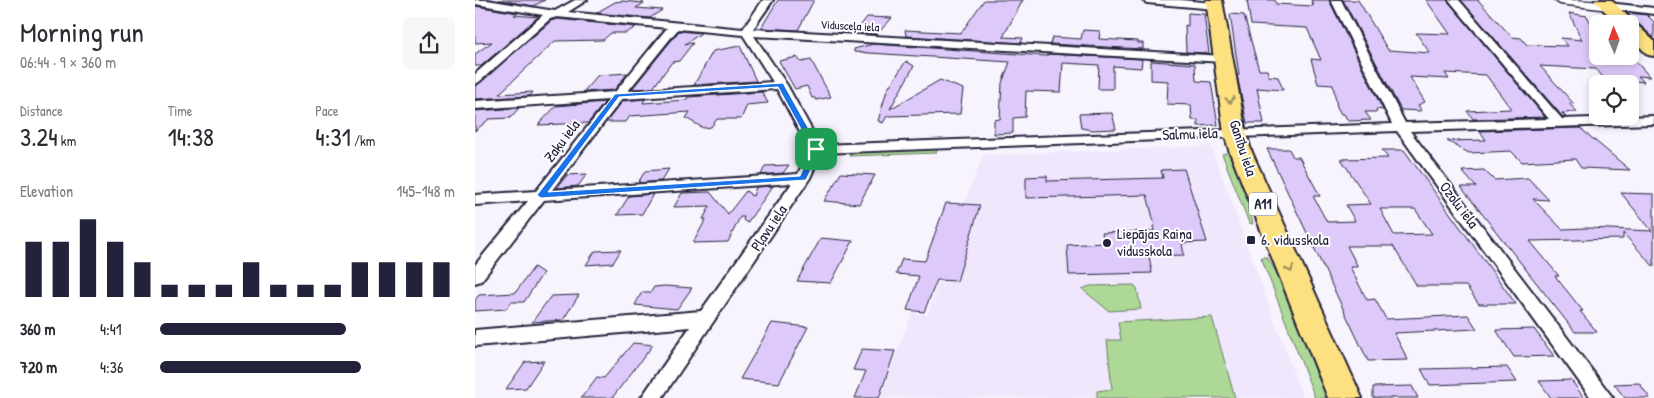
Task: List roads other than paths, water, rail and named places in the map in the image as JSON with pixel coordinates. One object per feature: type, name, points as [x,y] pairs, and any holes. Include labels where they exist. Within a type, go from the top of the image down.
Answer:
[{"type":"highway","name":"Ganību iela","points":[[1215,3],[1235,133],[1345,398]]},
{"type":"highway","points":[[1605,3],[1618,15]]},
{"type":"highway","points":[[1639,36],[1654,51]]},
{"type":"street","points":[[475,80],[546,18],[582,0]]},
{"type":"street","points":[[768,0],[747,32],[781,85],[816,149]]},
{"type":"street","points":[[1147,0],[1215,3]]},
{"type":"street","name":"Ozolu iela","points":[[1336,0],[1401,128],[1603,398]]},
{"type":"street","points":[[1454,0],[1559,123]]},
{"type":"street","points":[[1560,0],[1605,3],[1654,11]]},
{"type":"street","name":"Vidusceļa iela","points":[[475,2],[557,14],[747,32],[1224,60]]},
{"type":"street","name":"Zaķu iela","points":[[475,277],[541,195],[617,95],[675,25]]},
{"type":"street","points":[[475,105],[781,85]]},
{"type":"street","name":"Salmu iela","points":[[816,149],[1654,120]]},
{"type":"street","name":"Pļavu iela","points":[[651,398],[803,178],[816,149]]},
{"type":"street","points":[[475,200],[803,178]]},
{"type":"street","points":[[475,338],[707,318]]},
{"type":"place","name":"6. vidusskola","points":[[1251,240]]},
{"type":"place","name":"Liepājas Raiņa vidusskola","points":[[1107,243]]}]
